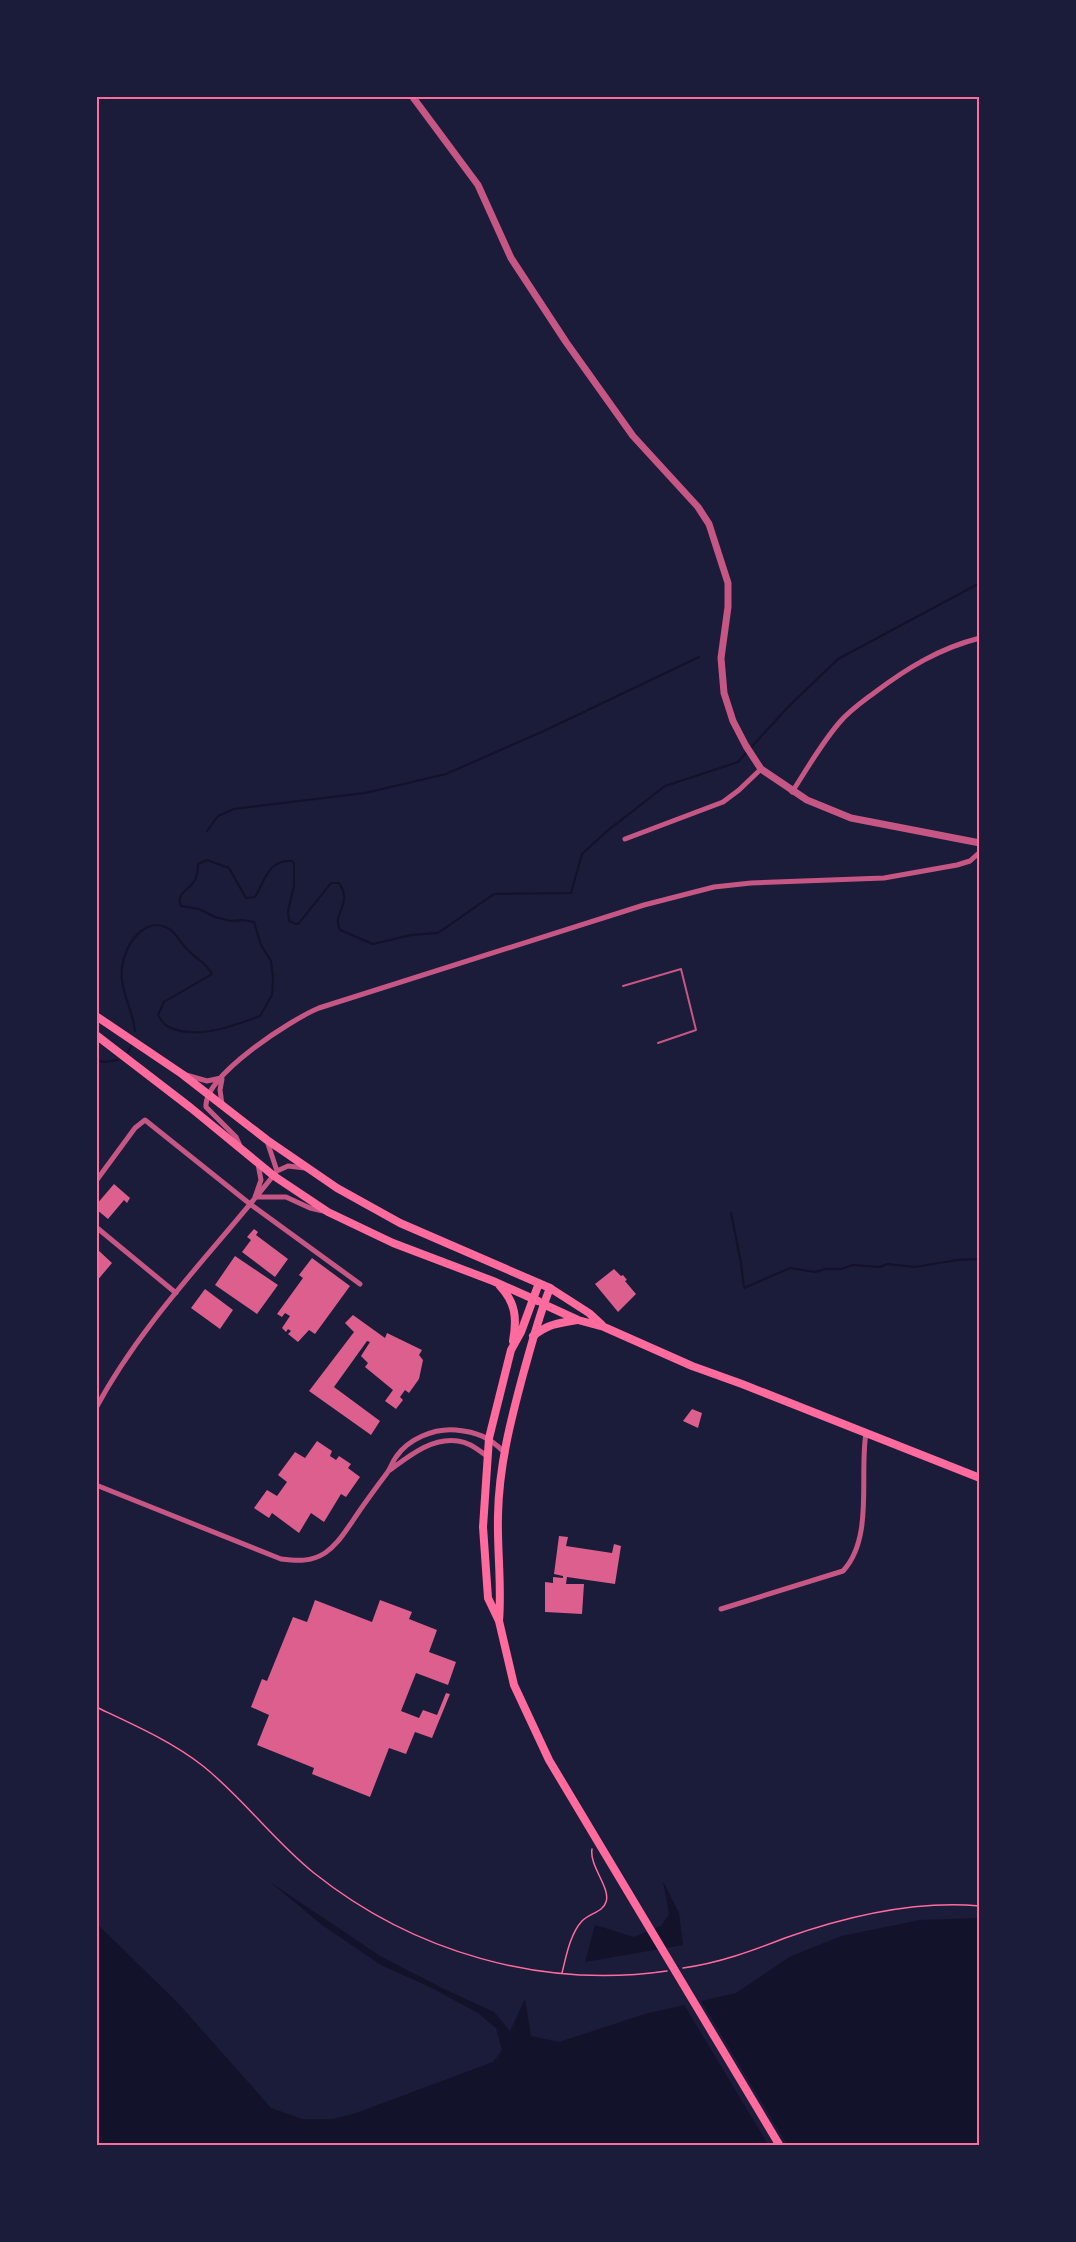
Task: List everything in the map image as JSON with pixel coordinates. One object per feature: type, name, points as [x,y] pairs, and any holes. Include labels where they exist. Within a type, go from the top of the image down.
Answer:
[{"type":"main road","points":[[96,1016],[182,1074],[267,1140],[337,1188],[400,1222],[550,1288],[590,1313],[604,1327]]},
{"type":"main road","points":[[96,1035],[191,1107],[257,1162],[276,1173],[328,1212],[393,1243],[534,1298],[578,1320],[604,1327],[692,1366],[980,1478]]},
{"type":"main road","points":[[493,1281],[502,1288],[514,1308],[516,1318],[511,1350],[489,1438],[483,1527],[484,1558],[488,1598],[499,1621],[514,1685],[549,1761],[780,2146]]},
{"type":"main road","points":[[511,1350],[540,1283]]},
{"type":"main road","points":[[499,1621],[501,1596],[498,1516],[504,1452],[509,1423],[533,1336],[550,1288]]},
{"type":"main road","points":[[533,1336],[546,1326],[557,1322],[578,1320]]},
{"type":"street","points":[[412,96],[478,185],[511,258],[566,342],[633,436],[698,507],[709,524],[727,576],[729,607],[721,658],[724,693],[733,722],[761,769],[792,792],[819,806],[859,821],[980,843]]},
{"type":"street","points":[[792,792],[837,725],[857,706],[919,662],[942,650],[980,638]]},
{"type":"street","points":[[625,839],[723,802],[761,769]]},
{"type":"street","points":[[241,1149],[236,1137],[206,1107],[208,1093],[253,1048],[296,1019],[319,1008],[644,905],[730,885],[884,878],[957,865],[975,859],[980,852]]},
{"type":"street","points":[[182,1074],[207,1081],[222,1078]]},
{"type":"street","points":[[222,1078],[220,1090],[222,1104]]},
{"type":"street","points":[[96,1181],[135,1128],[145,1120],[250,1204],[360,1284]]},
{"type":"street","points":[[267,1140],[276,1173]]},
{"type":"street","points":[[255,1197],[261,1180],[257,1162]]},
{"type":"street","points":[[96,1408],[147,1329],[276,1173],[288,1166],[306,1168]]},
{"type":"street","points":[[255,1197],[286,1197],[310,1208],[328,1212]]},
{"type":"street","points":[[96,1227],[176,1293]]},
{"type":"street","points":[[96,1485],[281,1559],[302,1561],[327,1552],[339,1541],[389,1471],[396,1456],[410,1443],[429,1433],[446,1429],[466,1431],[489,1438],[504,1452]]},
{"type":"street","points":[[721,1609],[843,1571],[848,1565],[859,1538],[862,1520],[866,1433]]},
{"type":"street","points":[[389,1471],[428,1445],[441,1442],[458,1441],[472,1446],[487,1456]]},
{"type":"lane","points":[[622,986],[681,969],[697,1026],[696,1030],[658,1043]]},
{"type":"path","points":[[96,1707],[131,1723],[202,1766],[313,1873],[347,1897],[433,1942],[495,1964],[562,1974],[566,1955],[578,1926],[591,1914],[602,1910],[606,1904],[607,1897],[591,1855],[592,1846]]},
{"type":"path","points":[[785,1938],[876,1912],[920,1905],[980,1906]]},
{"type":"shaded area","points":[[663,1881],[679,1913],[683,1945],[585,1962],[595,1925],[634,1937],[661,1926],[669,1914]]},
{"type":"shaded area","points":[[270,1882],[380,1956],[494,2012],[510,2031],[525,1999],[531,2036],[559,2042],[645,2014],[736,1993],[791,1956],[842,1936],[920,1920],[980,1918],[980,2146],[96,2146],[96,1923],[178,2003],[271,2108],[302,2119],[332,2119],[356,2113],[493,2062],[502,2050],[496,2028],[478,2013],[432,1988],[381,1965],[322,1925]]},
{"type":"pier","points":[[700,1999],[788,2146],[769,2146],[683,2003]]},
{"type":"building","points":[[114,1184],[130,1198],[127,1203],[124,1200],[108,1219],[96,1209],[96,1205]]},
{"type":"building","points":[[254,1229],[258,1232],[256,1235],[288,1259],[275,1277],[242,1252],[251,1240],[247,1237]]},
{"type":"building","points":[[98,1250],[112,1263],[96,1282],[96,1252]]},
{"type":"building","points":[[235,1256],[278,1285],[257,1314],[215,1285]]},
{"type":"building","points":[[312,1258],[350,1286],[315,1334],[309,1330],[298,1342],[288,1334],[291,1331],[288,1329],[286,1332],[282,1328],[290,1316],[285,1313],[282,1317],[277,1314],[303,1278],[299,1275]]},
{"type":"building","points":[[614,1269],[621,1276],[623,1275],[636,1294],[618,1312],[595,1284]]},
{"type":"building","points":[[205,1289],[233,1310],[220,1329],[191,1308]]},
{"type":"building","points":[[353,1315],[385,1338],[387,1333],[422,1350],[419,1355],[423,1360],[419,1379],[409,1393],[405,1390],[400,1397],[403,1400],[396,1409],[385,1401],[393,1390],[365,1367],[368,1363],[361,1356],[370,1342],[367,1341],[334,1387],[380,1421],[371,1435],[309,1391],[354,1332],[345,1323]]},
{"type":"building","points":[[692,1409],[702,1413],[698,1428],[683,1421]]},
{"type":"building","points":[[317,1441],[332,1451],[330,1456],[336,1460],[339,1456],[351,1464],[348,1468],[360,1477],[346,1497],[341,1494],[324,1522],[311,1513],[299,1533],[272,1513],[269,1518],[254,1508],[267,1490],[277,1496],[287,1482],[278,1475],[295,1452],[305,1458]]},
{"type":"building","points":[[559,1536],[568,1537],[566,1546],[612,1553],[614,1544],[621,1546],[615,1584],[567,1577],[566,1584],[584,1584],[582,1614],[545,1612],[545,1582],[553,1583],[553,1577],[563,1578],[563,1576],[554,1574]]},
{"type":"building","points":[[315,1600],[372,1622],[380,1600],[412,1612],[409,1619],[437,1630],[429,1652],[456,1662],[448,1685],[416,1673],[401,1711],[419,1718],[423,1710],[437,1715],[446,1693],[450,1694],[432,1738],[415,1732],[406,1754],[389,1748],[370,1797],[312,1774],[314,1768],[257,1745],[269,1715],[251,1707],[262,1679],[267,1681],[293,1617],[307,1622]]},
{"type":"waterway","points":[[135,1031],[122,984],[122,968],[132,941],[145,928],[162,926],[171,930],[186,949],[207,966],[212,974],[164,1002],[158,1015],[167,1026],[190,1032],[226,1028],[260,1016],[272,995],[271,961],[261,945],[254,922],[231,921],[215,917],[199,909],[181,906],[181,895],[195,880],[198,864],[207,860],[229,868],[246,898],[255,897],[272,867],[284,861],[292,861],[294,863],[294,886],[288,911],[289,921],[299,923],[331,883],[339,883],[344,897],[338,918],[340,930],[373,944],[411,935],[438,933],[494,894],[571,893],[582,854],[607,831],[665,786],[738,762],[787,708],[838,659],[980,583]]},
{"type":"waterway","points":[[207,831],[218,816],[234,809],[365,793],[446,774],[546,730],[699,657]]},
{"type":"waterway","points":[[128,1052],[132,1045]]},
{"type":"waterway","points":[[96,1060],[104,1062],[118,1060]]},
{"type":"waterway","points":[[731,1213],[744,1288],[790,1268],[815,1272],[853,1265],[880,1267],[887,1264],[915,1267],[957,1260],[980,1259]]}]
